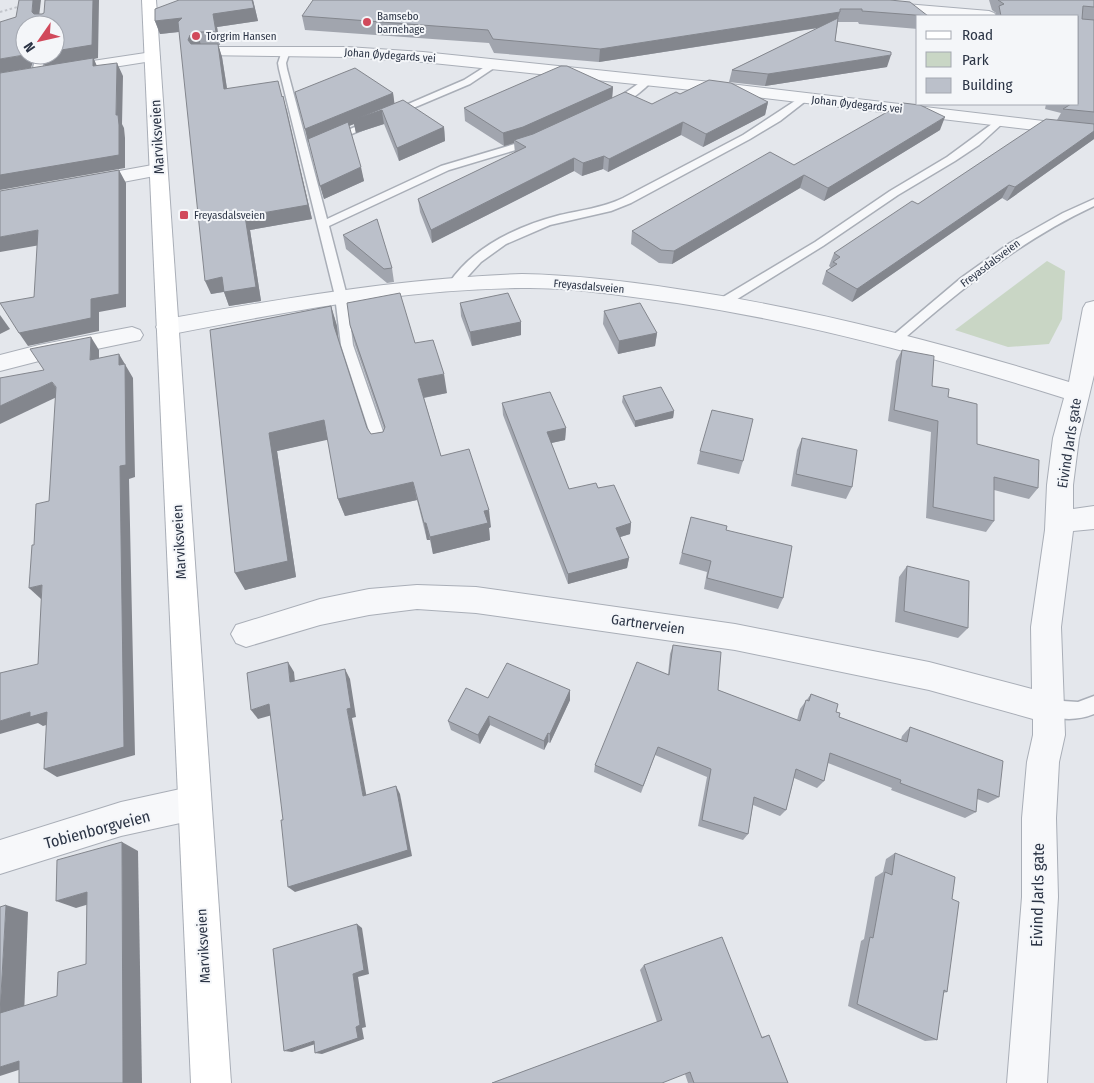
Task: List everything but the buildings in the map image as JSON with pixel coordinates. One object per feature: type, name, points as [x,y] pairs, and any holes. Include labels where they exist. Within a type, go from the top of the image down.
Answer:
[{"type":"main road","name":"Marviksveien","points":[[149,0],[211,1083]]},
{"type":"street","points":[[807,0],[977,15]]},
{"type":"street","name":"Johan Øydegards vei","points":[[202,52],[286,51],[381,54],[494,64],[1094,132]]},
{"type":"street","points":[[0,80],[152,57]]},
{"type":"street","points":[[68,186],[158,170]]},
{"type":"street","name":"Freyasdalsveien","points":[[167,327],[288,304],[380,290],[524,281],[571,283],[616,287],[722,302],[852,328],[968,359],[1076,393]]},
{"type":"street","name":"Eivind Jarls gate","points":[[1027,1083],[1040,897],[1039,818],[1043,762],[1049,736],[1046,627],[1059,520],[1060,485],[1066,438],[1076,393],[1084,372],[1094,308]]},
{"type":"street","points":[[0,364],[39,353],[132,335]]},
{"type":"street","points":[[1059,520],[1092,519],[1094,517]]},
{"type":"street","name":"Gartnerveien","points":[[246,634],[320,612],[369,602],[417,597],[476,600],[735,637],[928,676],[1048,708]]},
{"type":"street","name":"Tobienborgveien","points":[[0,856],[121,820],[194,803]]},
{"type":"lane","points":[[286,51],[282,62],[283,69],[312,147],[322,225],[341,296],[347,345],[381,446]]},
{"type":"lane","points":[[312,147],[467,82],[494,64]]},
{"type":"lane","points":[[37,73],[38,65]]},
{"type":"lane","points":[[607,107],[634,92],[648,80]]},
{"type":"lane","name":"Johan Øydegards vei","points":[[455,284],[468,267],[490,248],[512,236],[534,226],[605,209],[630,199],[768,125],[804,98]]},
{"type":"lane","points":[[722,302],[819,244],[871,208],[967,148],[1000,121]]},
{"type":"lane","points":[[322,225],[445,168],[542,138]]},
{"type":"lane","name":"Freyasdalsveien","points":[[895,340],[968,279],[1018,241],[1077,209],[1094,202]]},
{"type":"lane","points":[[1048,708],[1068,711],[1089,709],[1094,704]]},
{"type":"path","points":[[0,12],[25,5]]},
{"type":"green space","points":[[1047,261],[1065,271],[1062,319],[1049,344],[1008,347],[955,330]]},
{"type":"place","name":"Bamsebo barnehage","points":[[367,22]]},
{"type":"place","name":"Torgrim Hansen","points":[[196,36]]},
{"type":"place","name":"Freyasdalsveien","points":[[184,215]]}]
